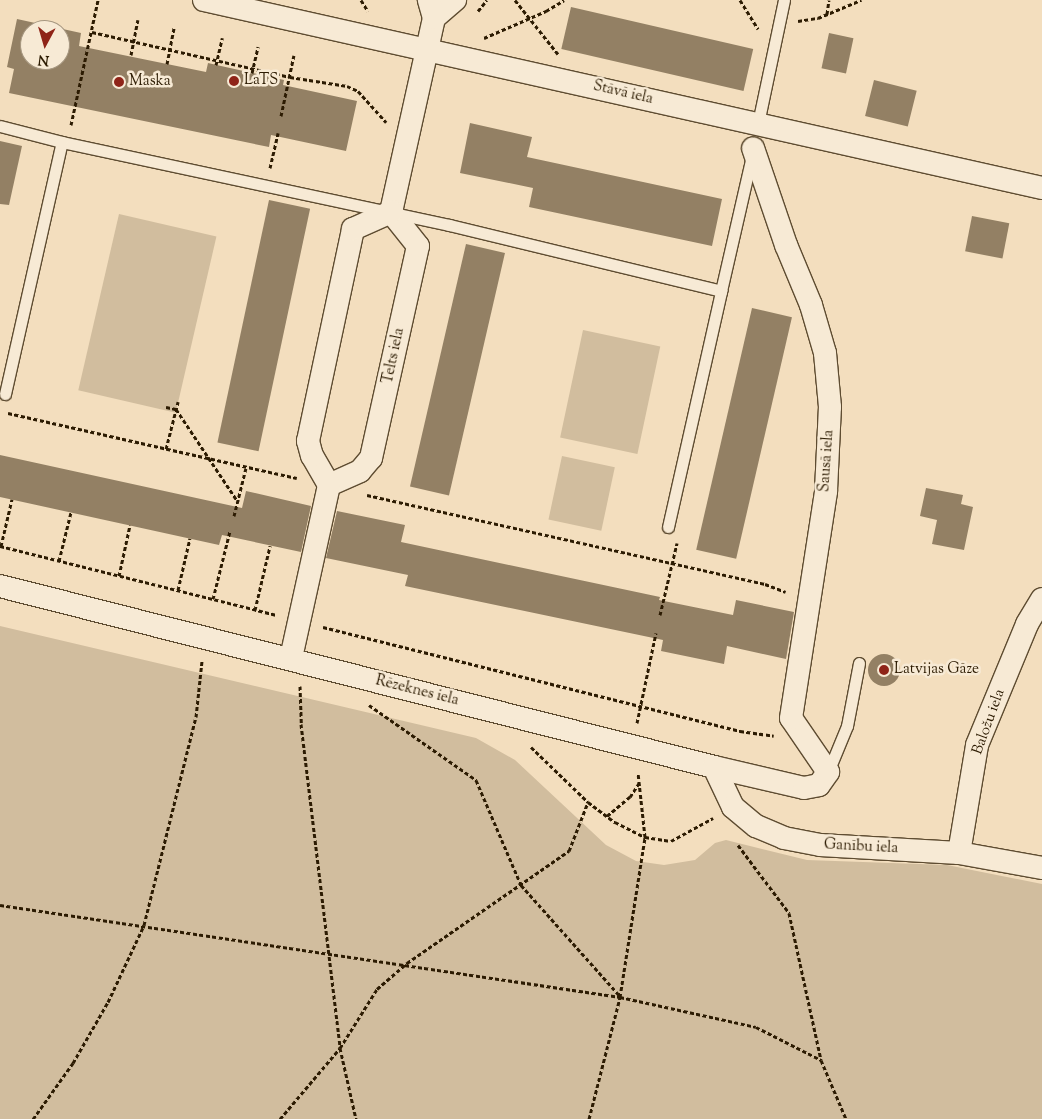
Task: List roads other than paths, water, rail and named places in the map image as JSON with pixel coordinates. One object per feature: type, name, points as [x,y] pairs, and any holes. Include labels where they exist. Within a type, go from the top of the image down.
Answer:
[{"type":"street","name":"Stāvā iela","points":[[204,0],[1042,188]]},
{"type":"street","points":[[295,659],[299,621],[328,485],[312,456],[308,441],[353,229],[391,212],[427,49],[432,9],[455,0]]},
{"type":"street","name":"Sausā iela","points":[[753,148],[786,245],[811,305],[825,353],[830,407],[826,491],[791,718],[828,772]]},
{"type":"street","name":"Telts iela","points":[[328,485],[360,471],[371,458],[418,246],[391,212]]},
{"type":"street","name":"Rēzeknes iela","points":[[0,586],[295,659],[714,767],[804,788],[819,785],[828,772]]},
{"type":"street","name":"Baložu iela","points":[[959,853],[977,745],[1027,624],[1042,599]]},
{"type":"street","name":"Ganību iela","points":[[714,767],[734,807],[756,826],[793,840],[820,845],[959,853],[1042,868]]},
{"type":"lane","points":[[668,527],[722,291],[784,0]]},
{"type":"lane","points":[[0,126],[64,143],[391,212],[722,291]]},
{"type":"lane","points":[[4,394],[64,143]]},
{"type":"lane","points":[[828,772],[846,726],[859,663]]},
{"type":"place","name":"LaTS","points":[[234,81]]},
{"type":"place","name":"Maska","points":[[119,82]]},
{"type":"place","name":"Latvijas Gāze","points":[[884,670]]}]
